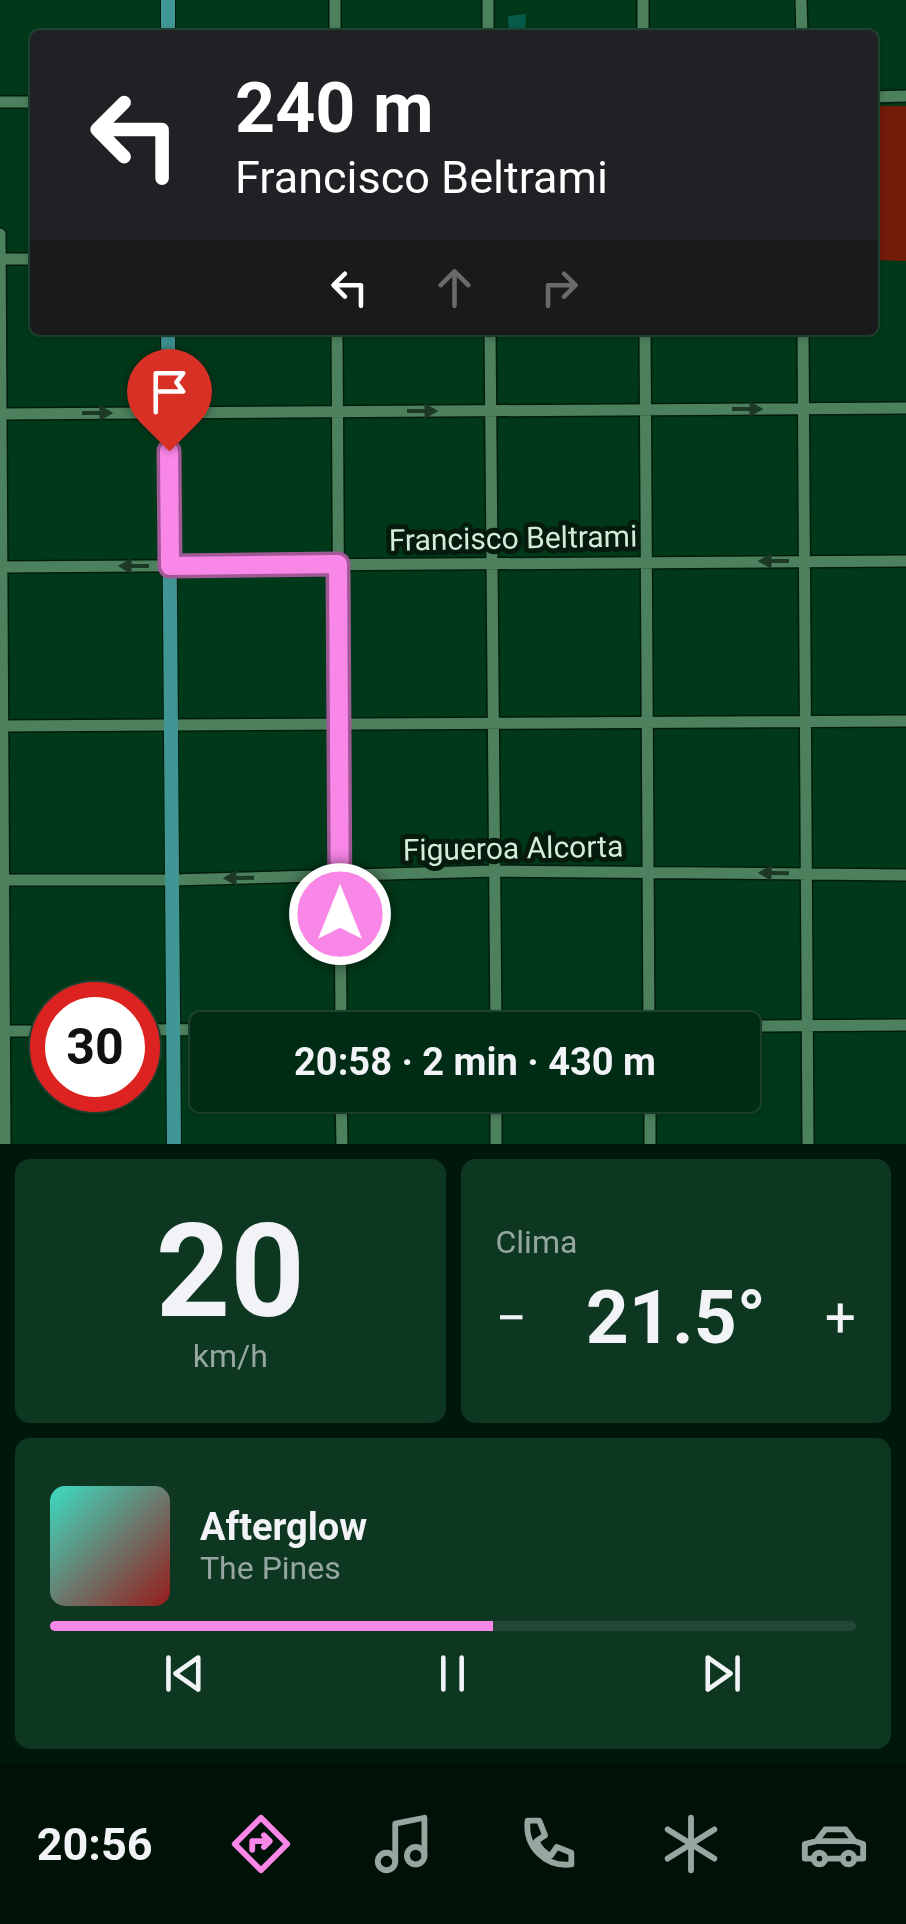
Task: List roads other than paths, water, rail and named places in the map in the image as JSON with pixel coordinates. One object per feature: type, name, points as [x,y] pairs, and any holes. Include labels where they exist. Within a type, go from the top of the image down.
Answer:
[{"type":"main road","points":[[168,0],[168,30]]},
{"type":"main road","points":[[168,335],[174,1144]]},
{"type":"street","points":[[335,0],[335,30]]},
{"type":"street","points":[[488,0],[488,30]]},
{"type":"street","points":[[642,0],[643,30]]},
{"type":"street","points":[[802,0],[802,30]]},
{"type":"street","points":[[878,97],[906,96]]},
{"type":"street","points":[[0,102],[30,102]]},
{"type":"street","points":[[0,234],[5,1144]]},
{"type":"street","points":[[0,259],[30,259]]},
{"type":"street","points":[[337,335],[341,1012]]},
{"type":"street","points":[[490,335],[496,1012]]},
{"type":"street","points":[[645,335],[650,1012]]},
{"type":"street","points":[[804,335],[808,1144]]},
{"type":"street","points":[[0,414],[906,408]]},
{"type":"street","name":"Francisco Beltrami","points":[[1,566],[906,561]]},
{"type":"street","points":[[1,726],[906,720]]},
{"type":"street","name":"Figueroa Alcorta","points":[[2,880],[648,870],[906,876]]},
{"type":"street","points":[[760,1027],[906,1024]]},
{"type":"street","points":[[160,1030],[190,1030]]},
{"type":"street","points":[[2,1031],[30,1031]]},
{"type":"street","points":[[341,1112],[342,1144]]},
{"type":"street","points":[[496,1112],[496,1144]]},
{"type":"street","points":[[650,1112],[650,1144]]}]
